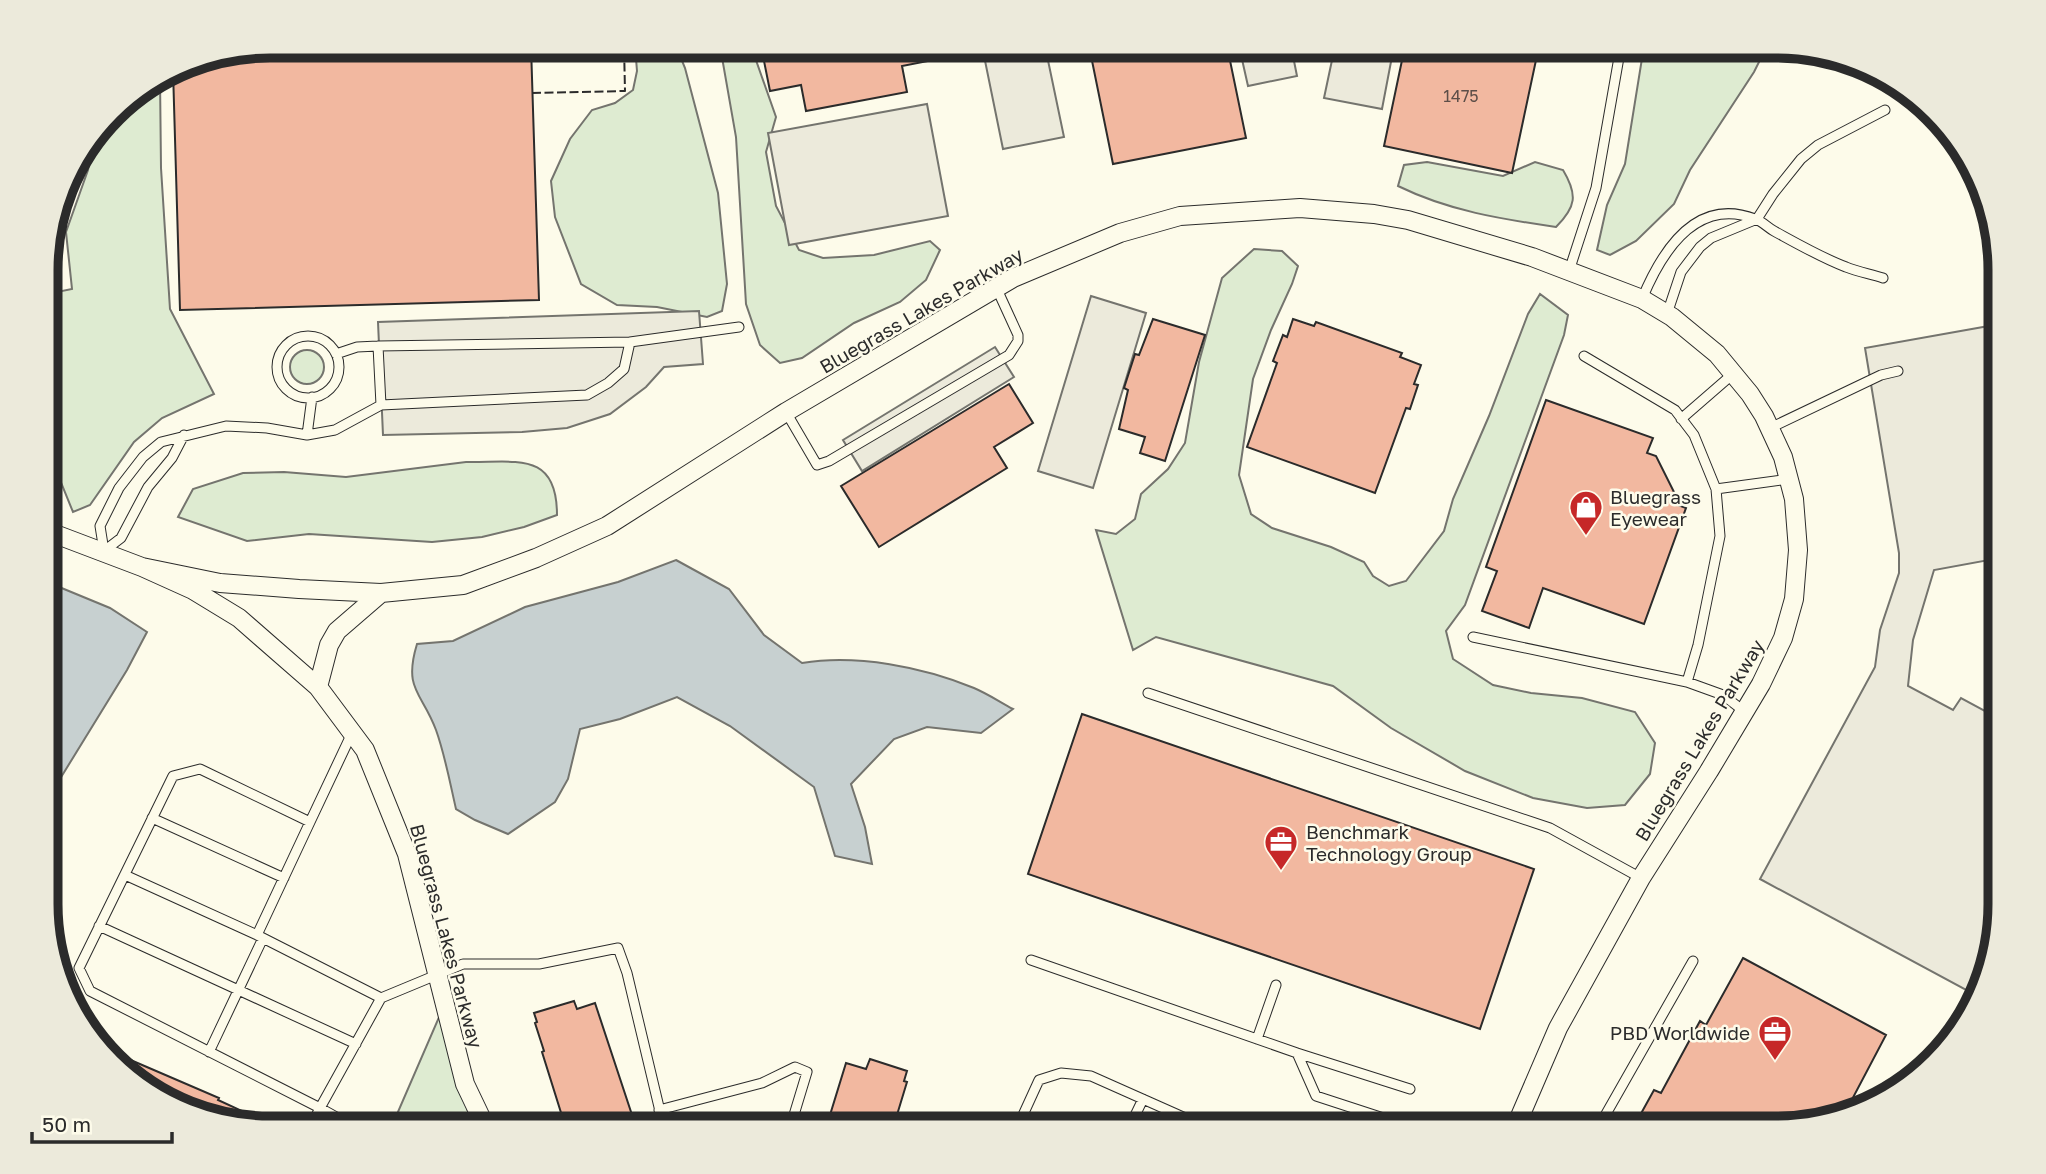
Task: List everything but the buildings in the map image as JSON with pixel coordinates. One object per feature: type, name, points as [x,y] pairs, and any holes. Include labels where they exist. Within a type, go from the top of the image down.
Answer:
[{"type":"street","name":"Bluegrass Lakes Parkway","points":[[142,567],[234,585],[381,593],[463,585],[536,558],[607,526],[786,412],[1013,278],[1120,233],[1180,216],[1300,208],[1374,214],[1408,220],[1502,247],[1642,299],[1698,336],[1734,373],[1770,428],[1783,457],[1797,520],[1794,599],[1775,656],[1745,712],[1641,878],[1558,1028],[1520,1116]]},
{"type":"street","name":"Bluegrass Lakes Parkway","points":[[58,535],[142,567],[192,590],[239,618],[318,687],[365,750],[407,854],[466,1084],[481,1116]]},
{"type":"street","points":[[318,687],[329,645],[337,631],[381,593]]},
{"type":"lane","points":[[1569,271],[1596,188],[1619,58]]},
{"type":"lane","points":[[1667,314],[1681,272],[1700,247],[1711,238],[1757,219],[1773,194],[1818,145],[1885,110]]},
{"type":"lane","points":[[1642,299],[1653,273],[1668,249],[1699,220],[1721,215],[1736,214],[1757,219],[1772,230],[1846,267],[1883,278]]},
{"type":"lane","points":[[786,412],[817,465],[1009,355],[1018,341],[1016,327],[996,287]]},
{"type":"lane","points":[[336,354],[357,347],[378,346],[630,342],[739,327]]},
{"type":"lane","points":[[301,336],[322,339],[336,354],[338,363],[335,382],[321,395],[312,397],[301,397],[292,393],[278,377],[278,356],[291,340],[301,336]]},
{"type":"lane","points":[[184,435],[172,458],[148,487],[121,538],[104,551],[100,526],[120,488],[143,457],[161,442],[184,435],[226,426],[267,428],[307,435],[335,430],[381,405],[587,395],[608,383],[624,369],[630,342]]},
{"type":"lane","points":[[378,346],[381,405]]},
{"type":"lane","points":[[1584,356],[1675,410],[1694,435],[1716,489],[1720,536],[1698,645],[1687,682]]},
{"type":"lane","points":[[1770,428],[1881,374],[1898,371]]},
{"type":"lane","points":[[1681,419],[1734,373]]},
{"type":"lane","points":[[307,435],[312,397]]},
{"type":"lane","points":[[1716,489],[1789,479]]},
{"type":"lane","points":[[1473,637],[1687,682],[1723,695],[1745,712]]},
{"type":"lane","points":[[1148,693],[1550,828],[1641,878]]},
{"type":"lane","points":[[209,1052],[284,878],[352,733]]},
{"type":"lane","points":[[310,822],[200,769],[173,776],[79,968],[90,991],[334,1116]]},
{"type":"lane","points":[[152,818],[284,878]]},
{"type":"lane","points":[[125,875],[260,937],[381,998]]},
{"type":"lane","points":[[99,926],[356,1044]]},
{"type":"lane","points":[[316,1116],[381,998],[463,964],[539,964],[618,948],[627,973],[661,1116]]},
{"type":"lane","points":[[1031,960],[1297,1053],[1410,1089]]},
{"type":"lane","points":[[1605,1116],[1693,961]]},
{"type":"lane","points":[[1257,1039],[1276,985]]},
{"type":"lane","points":[[1297,1053],[1316,1096],[1377,1116]]},
{"type":"lane","points":[[659,1110],[762,1083],[795,1067],[807,1072],[794,1116]]},
{"type":"lane","points":[[1023,1115],[1039,1080],[1060,1073],[1091,1076],[1181,1116]]},
{"type":"lane","points":[[1135,1116],[1143,1099]]},
{"type":"green space","points":[[636,58],[681,58],[685,68],[718,193],[727,284],[722,311],[707,317],[657,307],[617,305],[581,284],[555,217],[551,181],[570,139],[592,110],[615,103],[633,90],[637,71]]},
{"type":"green space","points":[[722,58],[755,58],[776,117],[766,152],[776,206],[799,250],[823,258],[874,255],[930,241],[940,250],[926,280],[900,302],[854,323],[802,358],[780,363],[760,345],[746,304],[736,137]]},
{"type":"green space","points":[[1642,58],[1761,58],[1690,170],[1674,204],[1636,241],[1610,255],[1597,250],[1607,205],[1625,164]]},
{"type":"green space","points":[[160,88],[161,168],[170,309],[214,394],[162,418],[134,442],[90,505],[73,512],[58,475],[58,292],[72,289],[66,232],[90,156],[110,130],[130,110]]},
{"type":"green space","points":[[1427,162],[1503,176],[1535,162],[1563,170],[1573,194],[1571,207],[1556,227],[1456,208],[1398,186],[1404,165]]},
{"type":"green space","points":[[1254,249],[1282,251],[1298,266],[1253,379],[1239,475],[1251,514],[1272,528],[1331,547],[1364,562],[1373,576],[1389,586],[1406,581],[1444,531],[1453,499],[1489,416],[1528,314],[1540,294],[1568,315],[1564,335],[1465,605],[1446,631],[1453,659],[1493,685],[1531,693],[1582,698],[1635,712],[1655,743],[1650,774],[1625,805],[1587,808],[1533,798],[1465,771],[1391,728],[1333,686],[1156,637],[1133,650],[1096,530],[1116,534],[1135,519],[1141,494],[1168,469],[1185,443],[1199,362],[1222,278]]},
{"type":"green space","points":[[307,350],[319,355],[324,367],[319,379],[307,384],[295,379],[290,367],[295,355]]},
{"type":"green space","points":[[466,462],[516,462],[530,464],[541,470],[550,479],[557,515],[524,527],[482,537],[432,542],[309,534],[247,541],[178,517],[193,489],[243,473],[284,472],[346,477]]},
{"type":"green space","points":[[443,1008],[469,1116],[396,1116]]},
{"type":"shaded area","points":[[984,58],[1048,58],[1064,137],[1003,149]]},
{"type":"shaded area","points":[[1242,58],[1293,58],[1297,76],[1248,86]]},
{"type":"shaded area","points":[[1332,58],[1392,58],[1382,109],[1324,98]]},
{"type":"shaded area","points":[[927,104],[948,216],[789,245],[768,133]]},
{"type":"shaded area","points":[[1091,296],[1146,313],[1093,488],[1038,471]]},
{"type":"shaded area","points":[[699,311],[703,364],[664,367],[646,387],[610,414],[567,428],[522,432],[383,435],[378,322]]},
{"type":"shaded area","points":[[1988,326],[1988,560],[1934,570],[1913,640],[1908,686],[1953,710],[1961,698],[1988,713],[1988,918],[1977,973],[1968,991],[1760,879],[1875,667],[1880,630],[1899,573],[1899,553],[1865,348]]},
{"type":"shaded area","points":[[995,347],[1014,377],[862,471],[843,440]]},
{"type":"shaded area","points":[[676,560],[729,589],[764,635],[802,663],[867,661],[912,668],[974,688],[1013,709],[981,733],[927,727],[894,739],[851,784],[865,827],[872,864],[835,856],[814,787],[730,726],[677,697],[620,719],[580,729],[568,779],[555,802],[508,834],[456,809],[439,740],[413,681],[413,659],[417,644],[453,641],[525,607],[618,582]]},
{"type":"shaded area","points":[[58,587],[110,608],[147,632],[127,670],[58,782]]},
{"type":"fence","points":[[532,93],[625,91],[624,58]]},
{"type":"place","name":"Bluegrass Eyewear","points":[[1586,537]]},
{"type":"place","name":"Benchmark Technology Group","points":[[1281,872]]},
{"type":"place","name":"PBD Worldwide","points":[[1775,1062]]}]
